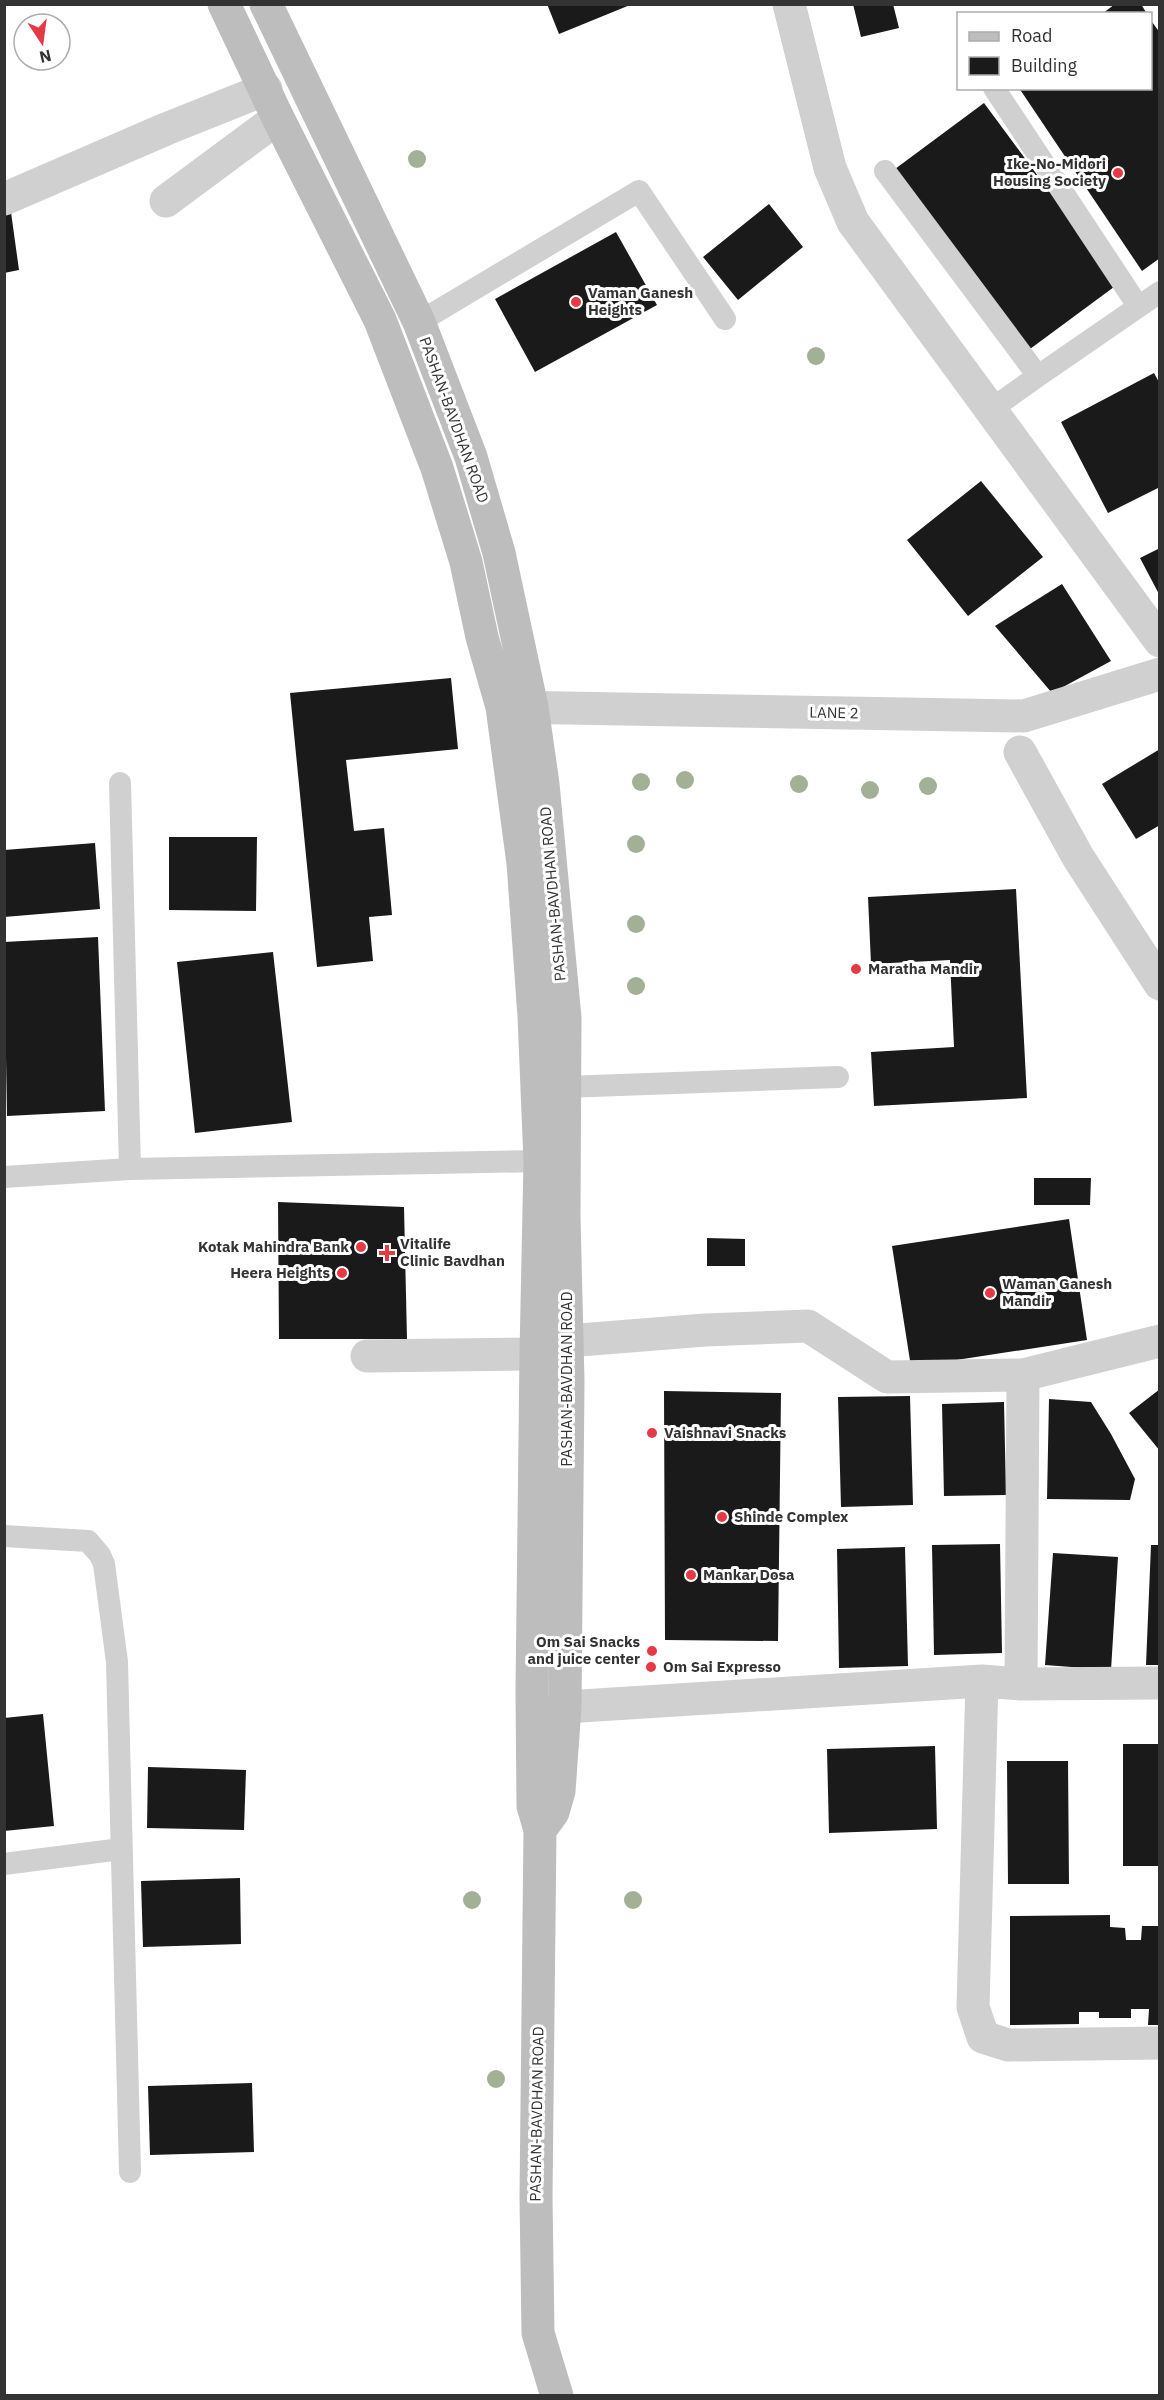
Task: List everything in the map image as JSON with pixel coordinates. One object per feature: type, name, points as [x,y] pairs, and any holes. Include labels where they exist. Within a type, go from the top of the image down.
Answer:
[{"type":"main road","name":"PASHAN-BAVDHAN ROAD","points":[[224,4],[380,320],[425,436],[466,562],[482,636],[517,707],[543,784],[565,1018],[566,1707],[559,1791],[553,1812],[540,1830]]},
{"type":"main road","name":"PASHAN-BAVDHAN ROAD","points":[[266,4],[419,322],[471,457],[499,553],[517,707],[523,862],[534,1016],[540,1161],[532,1795],[540,1830],[536,2196],[538,2332],[556,2396]]},
{"type":"street","points":[[789,4],[830,168],[853,222],[1160,641]]},
{"type":"street","points":[[4,199],[166,129],[272,104]]},
{"type":"street","points":[[166,201],[272,104]]},
{"type":"street","name":"LANE 2","points":[[517,707],[1024,716],[1160,674]]},
{"type":"street","points":[[1020,752],[1078,856],[1160,984]]},
{"type":"street","points":[[567,1341],[705,1330],[808,1326],[887,1377],[1023,1375],[1160,1341]]},
{"type":"street","points":[[367,1356],[536,1354]]},
{"type":"street","points":[[1021,1684],[1023,1375]]},
{"type":"street","points":[[982,1681],[973,2007],[983,2037],[1008,2045],[1160,2043]]},
{"type":"street","points":[[566,1707],[982,1681],[1021,1684],[1160,1683]]},
{"type":"lane","points":[[995,90],[1138,306]]},
{"type":"lane","points":[[885,171],[1038,376]]},
{"type":"lane","points":[[419,322],[639,190],[725,319]]},
{"type":"lane","points":[[990,410],[1160,292]]},
{"type":"lane","points":[[120,783],[130,1169]]},
{"type":"lane","points":[[565,1087],[838,1077]]},
{"type":"lane","points":[[4,1177],[130,1169],[540,1161]]},
{"type":"lane","points":[[4,1536],[88,1541],[100,1555],[110,1601],[117,1662],[130,2172]]},
{"type":"lane","points":[[4,1864],[122,1849]]},
{"type":"building","points":[[547,4],[630,4],[630,5],[559,34]]},
{"type":"building","points":[[853,4],[893,4],[899,28],[861,37]]},
{"type":"building","points":[[1115,4],[1141,4],[1146,12],[1105,12]]},
{"type":"building","name":"Ike-No-Midori Housing Society","points":[[1152,22],[1160,33],[1160,258],[1142,271],[1020,90],[1152,90]]},
{"type":"building","points":[[984,103],[1118,284],[1030,349],[895,169]]},
{"type":"building","points":[[769,204],[803,247],[738,300],[703,257]]},
{"type":"building","points":[[10,205],[19,270],[4,273],[4,206]]},
{"type":"building","name":"Vaman Ganesh Heights","points":[[616,232],[657,305],[535,372],[495,299]]},
{"type":"building","points":[[1154,373],[1160,384],[1160,487],[1108,513],[1061,422]]},
{"type":"building","points":[[981,481],[1043,557],[968,616],[907,540]]},
{"type":"building","points":[[1160,548],[1160,596],[1140,558]]},
{"type":"building","points":[[1062,584],[1111,661],[1052,693],[995,626]]},
{"type":"building","points":[[451,678],[458,749],[346,760],[354,831],[384,828],[392,915],[369,917],[373,961],[317,967],[290,693]]},
{"type":"building","points":[[1160,749],[1160,825],[1136,839],[1102,784]]},
{"type":"building","points":[[169,837],[257,837],[256,911],[169,910]]},
{"type":"building","points":[[95,843],[100,909],[4,917],[4,850]]},
{"type":"building","points":[[1016,889],[1027,1098],[874,1106],[871,1052],[954,1047],[950,960],[871,964],[868,897]]},
{"type":"building","points":[[98,937],[105,1111],[7,1116],[4,942]]},
{"type":"building","points":[[273,952],[292,1122],[195,1133],[177,962]]},
{"type":"building","points":[[1034,1178],[1091,1178],[1090,1205],[1034,1205]]},
{"type":"building","name":"Heera Heights","points":[[278,1202],[404,1207],[407,1339],[279,1339]]},
{"type":"building","name":"Waman Ganesh Mandir","points":[[1069,1219],[1087,1340],[911,1367],[892,1246]]},
{"type":"building","points":[[707,1238],[745,1239],[745,1266],[707,1266]]},
{"type":"building","points":[[1160,1389],[1160,1451],[1129,1413]]},
{"type":"building","name":"Shinde Complex","points":[[664,1391],[781,1393],[778,1641],[665,1640]]},
{"type":"building","points":[[910,1396],[913,1505],[841,1507],[838,1397]]},
{"type":"building","points":[[1049,1399],[1091,1402],[1135,1479],[1130,1500],[1047,1499]]},
{"type":"building","points":[[1004,1402],[1006,1495],[944,1496],[942,1404]]},
{"type":"building","points":[[1000,1544],[1002,1653],[934,1655],[932,1545]]},
{"type":"building","points":[[1151,1545],[1160,1545],[1160,1665],[1146,1665]]},
{"type":"building","points":[[905,1547],[908,1666],[839,1668],[837,1549]]},
{"type":"building","points":[[1053,1553],[1118,1557],[1111,1670],[1045,1665]]},
{"type":"building","points":[[43,1714],[54,1826],[4,1831],[4,1718]]},
{"type":"building","points":[[1123,1744],[1160,1744],[1160,1866],[1123,1866]]},
{"type":"building","points":[[935,1746],[937,1829],[829,1833],[827,1749]]},
{"type":"building","points":[[1007,1761],[1068,1761],[1069,1884],[1008,1884]]},
{"type":"building","points":[[148,1767],[246,1770],[244,1830],[147,1828]]},
{"type":"building","points":[[240,1878],[241,1944],[143,1947],[141,1881]]},
{"type":"building","points":[[1110,1915],[1110,1927],[1125,1928],[1126,1940],[1141,1940],[1142,1926],[1160,1926],[1160,2025],[1148,2025],[1149,2009],[1131,2009],[1131,2018],[1099,2018],[1099,2012],[1079,2012],[1079,2024],[1010,2025],[1010,1916]]},
{"type":"building","points":[[252,2083],[254,2152],[150,2155],[148,2086]]},
{"type":"place","name":"Ike-No-Midori Housing Society","points":[[1118,173]]},
{"type":"place","name":"Vaman Ganesh Heights","points":[[576,302]]},
{"type":"place","name":"Maratha Mandir","points":[[856,969]]},
{"type":"place","name":"Kotak Mahindra Bank","points":[[361,1247]]},
{"type":"place","name":"Vitalife Clinic Bavdhan","points":[[387,1253]]},
{"type":"place","name":"Heera Heights","points":[[342,1273]]},
{"type":"place","name":"Waman Ganesh Mandir","points":[[990,1293]]},
{"type":"place","name":"Vaishnavi Snacks","points":[[652,1433]]},
{"type":"place","name":"Shinde Complex","points":[[722,1517]]},
{"type":"place","name":"Mankar Dosa","points":[[691,1575]]},
{"type":"place","name":"Om Sai Snacks and juice center","points":[[652,1651]]},
{"type":"place","name":"Om Sai Expresso","points":[[651,1667]]}]
